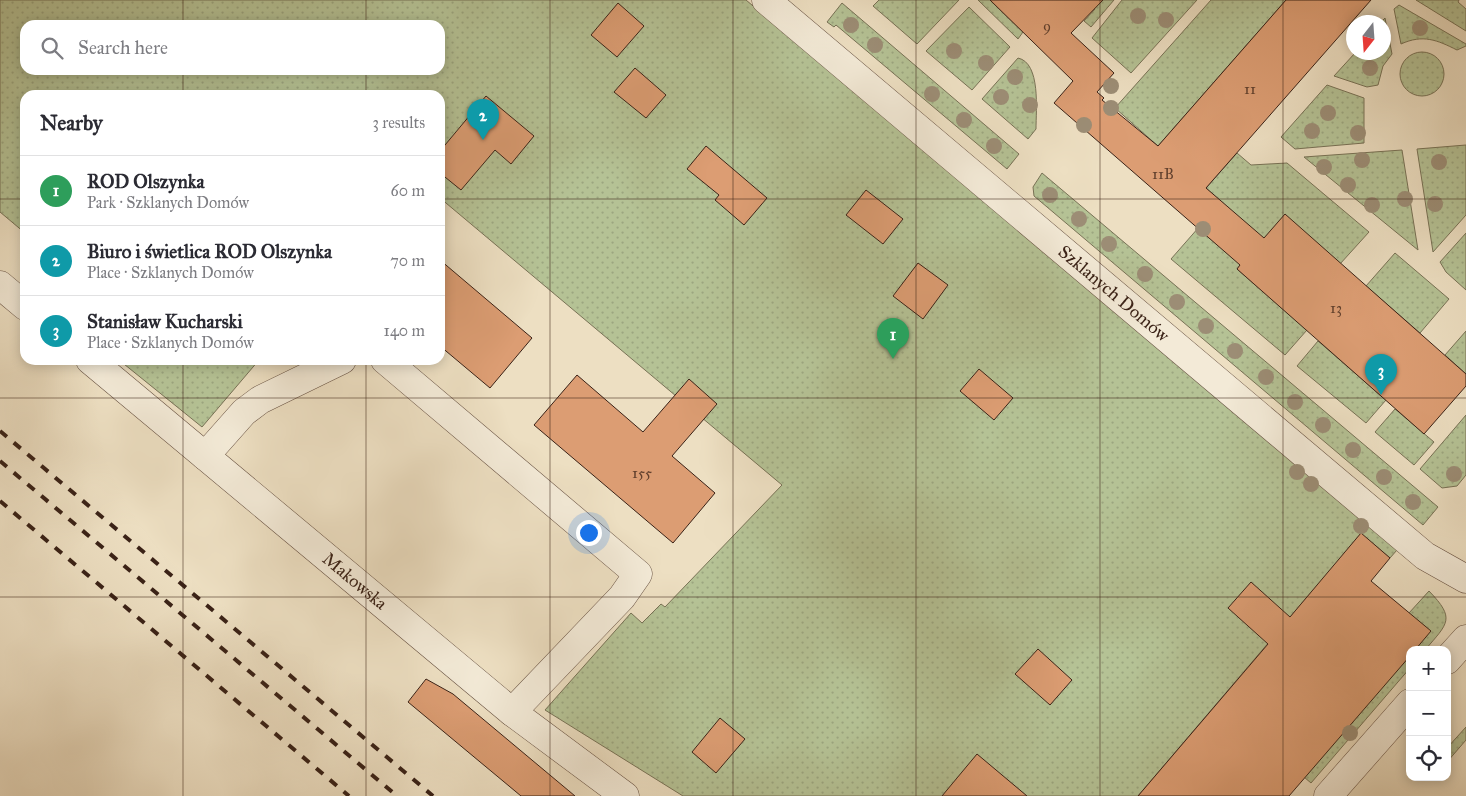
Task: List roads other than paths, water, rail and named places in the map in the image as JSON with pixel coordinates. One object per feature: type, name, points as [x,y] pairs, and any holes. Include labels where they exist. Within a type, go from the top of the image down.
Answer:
[{"type":"street","name":"Szklanych Domów","points":[[766,0],[1424,556],[1466,579]]},
{"type":"street","points":[[0,285],[20,302]]},
{"type":"street","name":"Makowska","points":[[96,365],[512,712],[624,796]]},
{"type":"street","points":[[205,456],[244,412],[260,400],[332,365]]},
{"type":"street","points":[[391,365],[638,574],[622,597],[512,712]]},
{"type":"street","points":[[1451,656],[1466,639]]},
{"type":"street","points":[[1328,796],[1406,708]]},
{"type":"railway","points":[[0,431],[433,796]]},
{"type":"railway","points":[[0,461],[397,796]]},
{"type":"railway","points":[[0,501],[349,796]]},
{"type":"place","name":"Biuro i świetlica ROD Olszynka","points":[[483,140]]},
{"type":"place","name":"ROD Olszynka","points":[[893,359]]},
{"type":"place","name":"Stanisław Kucharski","points":[[1381,395]]}]
